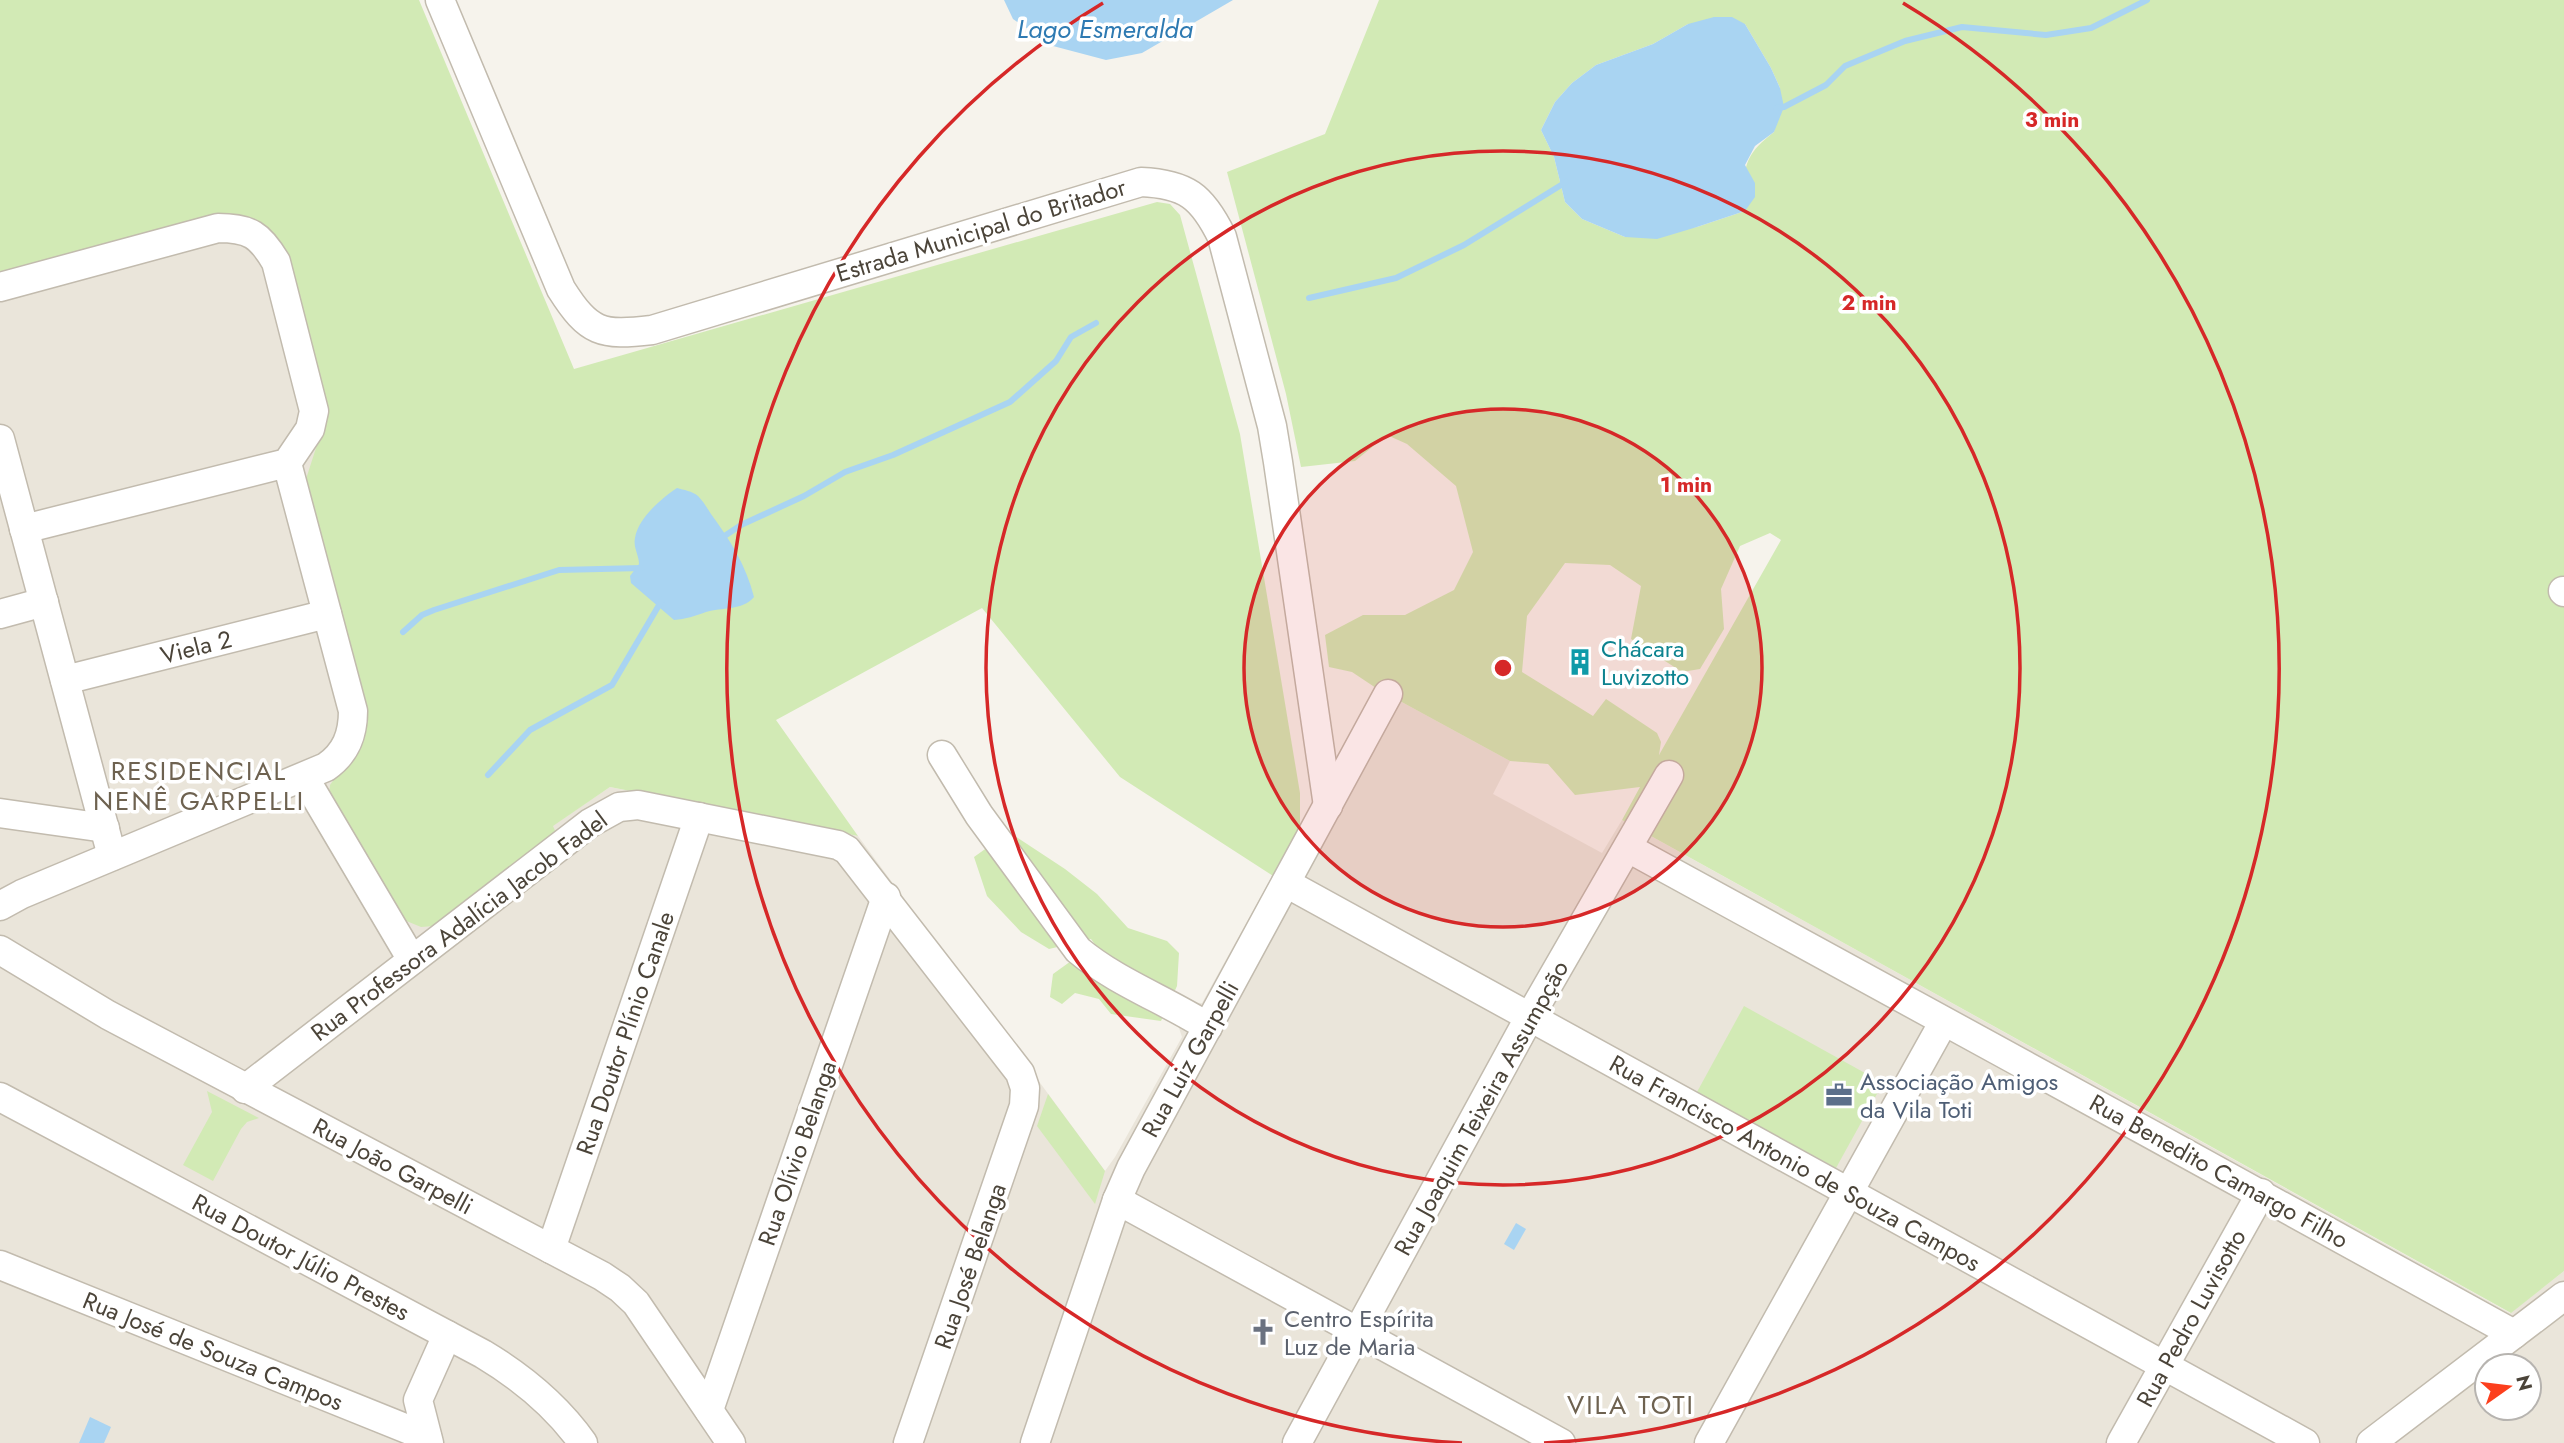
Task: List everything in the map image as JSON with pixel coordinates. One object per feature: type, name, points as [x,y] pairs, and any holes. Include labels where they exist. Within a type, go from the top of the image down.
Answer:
[{"type":"street","name":"Estrada Municipal do Britador","points":[[440,0],[561,289],[576,313],[593,328],[629,333],[652,330],[1140,182],[1164,183],[1189,193],[1209,211],[1222,237],[1272,426],[1328,806]]},
{"type":"street","points":[[0,287],[218,228],[238,228],[251,233],[265,243],[276,262],[314,411],[310,429],[287,463],[24,529]]},
{"type":"street","points":[[0,439],[112,856]]},
{"type":"street","points":[[0,906],[22,894],[304,777],[337,759],[348,743],[353,726],[353,711],[287,463]]},
{"type":"street","points":[[0,614],[44,602]]},
{"type":"street","name":"Viela 2","points":[[65,680],[327,614]]},
{"type":"street","name":"Rua Luiz Garpelli","points":[[1035,1443],[1117,1200],[1131,1168],[1388,694]]},
{"type":"street","points":[[942,755],[979,815],[1078,950],[1096,965],[1180,1009],[1208,1027]]},
{"type":"street","name":"Rua Joaquim Teixeira Assumpção","points":[[1297,1443],[1530,1018],[1669,775]]},
{"type":"street","points":[[304,777],[412,960]]},
{"type":"street","name":"Rua Professora Adalícia Jacob Fadel","points":[[245,1089],[602,815],[619,807],[638,806],[838,845],[855,857],[1020,1073],[1026,1088]]},
{"type":"street","points":[[0,813],[104,828]]},
{"type":"street","name":"Rua Doutor Plínio Canale","points":[[551,1249],[699,817]]},
{"type":"street","name":"Rua Benedito Camargo Filho","points":[[1628,848],[1943,1023],[2517,1332]]},
{"type":"street","name":"Rua Francisco Antonio de Souza Campos","points":[[1286,883],[2305,1443]]},
{"type":"street","name":"Rua Olívio Belanga","points":[[709,1410],[886,897]]},
{"type":"street","name":"Rua João Garpelli","points":[[0,950],[108,1015],[602,1276],[620,1288],[636,1303],[732,1443]]},
{"type":"street","points":[[1709,1443],[1943,1023]]},
{"type":"street","name":"Rua José Belanga","points":[[908,1443],[1024,1106],[1026,1088]]},
{"type":"street","name":"Rua Doutor Júlio Prestes","points":[[0,1097],[502,1365],[531,1386],[562,1416],[583,1443]]},
{"type":"street","name":"Rua Pedro Luvisotto","points":[[2121,1443],[2261,1193]]},
{"type":"street","points":[[1117,1200],[1561,1443]]},
{"type":"street","name":"Rua José de Souza Campos","points":[[0,1265],[428,1440]]},
{"type":"street","points":[[2371,1443],[2564,1296]]},
{"type":"street","points":[[2517,1332],[2564,1324]]},
{"type":"street","points":[[388,1422],[412,1410],[447,1335]]},
{"type":"street","points":[[418,1400],[428,1440]]},
{"type":"shaded area","points":[[392,174],[552,826],[610,787],[858,836],[1105,1171],[1182,1037],[1175,1016],[1184,1002],[1202,1003],[1376,688],[1510,761],[1493,794],[1602,853],[1622,820],[2510,1313],[2564,1271],[2564,1443],[0,1443],[0,273]]},
{"type":"green space","points":[[0,0],[419,0],[574,369],[1157,202],[1170,204],[1180,215],[1240,434],[1300,793],[1300,826],[1273,876],[1120,777],[982,608],[776,720],[858,836],[610,787],[553,826],[556,833],[434,926],[421,927],[404,920],[329,796],[330,785],[352,753],[306,479],[325,420],[265,230],[0,273]]},
{"type":"green space","points":[[1379,0],[2564,0],[2564,1271],[2511,1313],[1622,820],[1640,787],[1575,795],[1548,764],[1510,761],[1376,688],[1352,672],[1329,667],[1325,635],[1363,615],[1405,615],[1454,590],[1473,552],[1456,486],[1407,444],[1387,435],[1355,461],[1301,467],[1286,394],[1227,172],[1325,134]],"holes":[[[1688,24],[1745,24],[1780,88],[1774,132],[1755,150],[1746,166],[1745,211],[1697,227],[1625,237],[1582,219],[1565,202],[1554,157],[1541,130],[1555,102],[1572,83],[1596,65],[1653,44]],[[1770,533],[1781,540],[1659,755],[1661,742],[1657,733],[1606,699],[1593,716],[1522,672],[1527,616],[1565,563],[1610,565],[1641,586],[1631,639],[1682,672],[1700,669],[1724,629],[1721,589],[1740,546]]]},
{"type":"green space","points":[[1009,832],[1097,894],[1128,928],[1167,941],[1179,953],[1177,986],[1161,1021],[1111,1014],[1099,999],[1075,993],[1062,1004],[1050,997],[1053,974],[1078,956],[1101,953],[1091,939],[1049,949],[1021,932],[987,896],[974,857]]},
{"type":"green space","points":[[1744,1006],[1883,1083],[1836,1168],[1697,1092]]},
{"type":"green space","points":[[207,1091],[259,1118],[247,1122],[241,1129],[213,1181],[183,1165],[212,1112]]},
{"type":"green space","points":[[1048,1094],[1105,1171],[1095,1204],[1037,1126]]},
{"type":"water","name":"Lago Esmeralda","points":[[1004,0],[1233,0],[1142,53],[1106,60],[1053,46],[1013,19]]},
{"type":"water","points":[[1714,17],[1732,17],[1745,24],[1780,88],[1784,107],[1774,132],[1755,146],[1745,165],[1755,183],[1755,197],[1745,211],[1657,239],[1625,237],[1582,219],[1565,202],[1554,157],[1541,130],[1555,102],[1572,83],[1596,65],[1653,44],[1688,24]]},
{"type":"water","points":[[677,488],[698,496],[737,553],[754,597],[744,605],[674,620],[631,583],[630,576],[639,564],[635,545],[637,531],[652,509]]},
{"type":"water","points":[[1516,1223],[1526,1229],[1514,1250],[1504,1244]]},
{"type":"water","points":[[90,1417],[111,1427],[104,1443],[79,1443]]},
{"type":"waterway","points":[[1776,108],[1784,107],[1826,85],[1845,66],[1905,41],[1962,27],[2046,35],[2091,28],[2147,0]]},
{"type":"waterway","points":[[1309,298],[1396,278],[1464,245],[1566,182]]},
{"type":"waterway","points":[[720,539],[741,525],[804,496],[845,472],[893,455],[1010,402],[1056,361],[1071,337],[1096,323]]},
{"type":"waterway","points":[[403,632],[422,615],[434,610],[559,570],[642,568]]},
{"type":"waterway","points":[[488,775],[530,730],[612,685],[662,600]]},
{"type":"place","name":"Chácara Luvizotto","points":[[1580,662]]},
{"type":"place","name":"Associação Amigos da Vila Toti","points":[[1839,1095]]},
{"type":"place","name":"Centro Espírita Luz de Maria","points":[[1263,1332]]},
{"type":"district","name":"RESIDENCIAL NENÊ GARPELLI","points":[[199,786]]},
{"type":"district","name":"VILA TOTI","points":[[1631,1405]]}]
